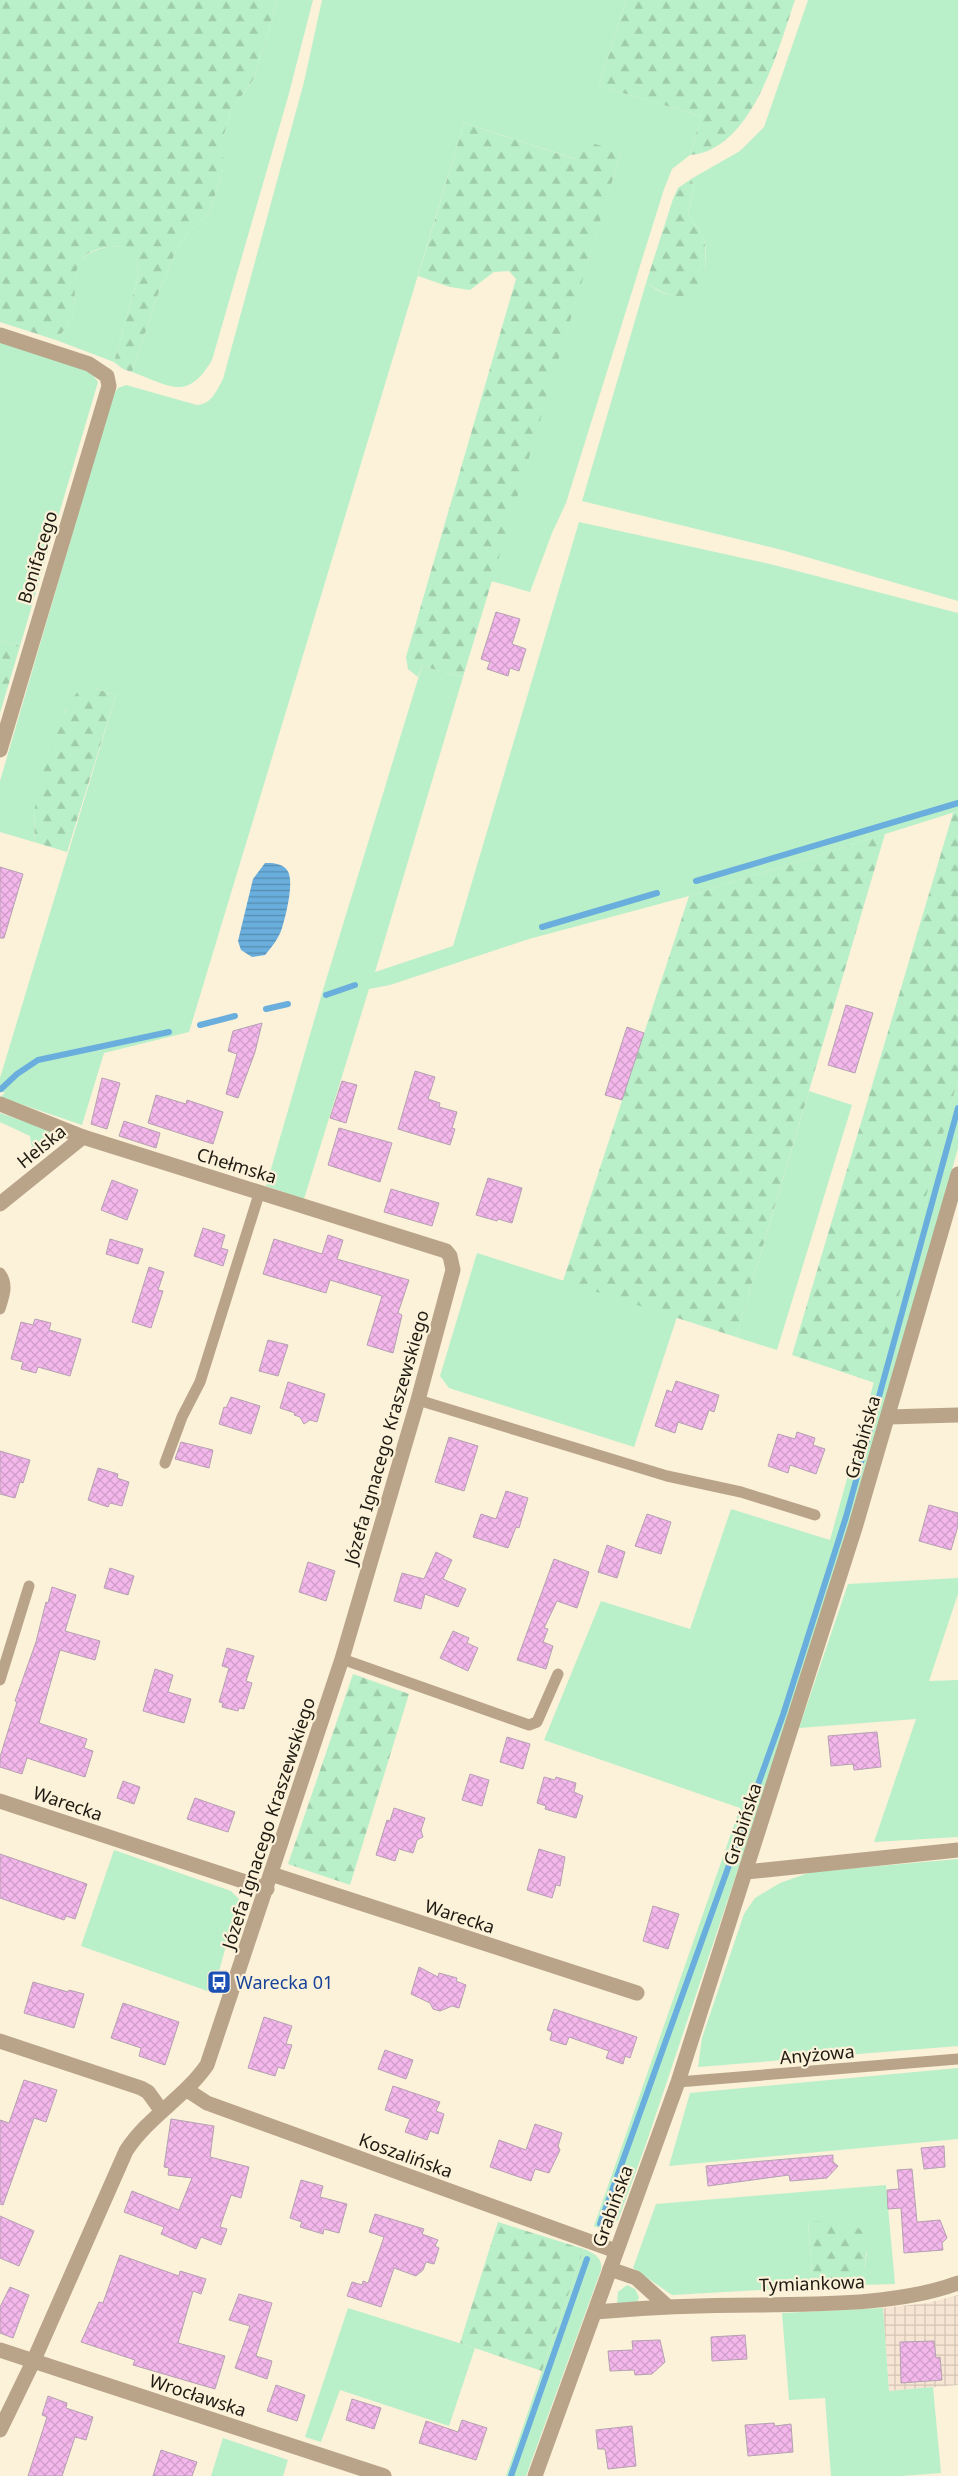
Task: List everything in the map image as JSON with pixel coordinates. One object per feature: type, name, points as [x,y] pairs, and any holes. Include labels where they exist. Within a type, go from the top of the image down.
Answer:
[{"type":"street","name":"Bonifacego","points":[[0,335],[89,364],[107,376],[109,386],[107,398],[32,639],[0,750]]},
{"type":"street","name":"Chełmska","points":[[0,1104],[83,1137],[260,1191],[446,1251],[450,1256],[453,1270]]},
{"type":"street","name":"Helska","points":[[0,1204],[83,1137]]},
{"type":"street","name":"Grabińska","points":[[535,2476],[678,2082],[856,1528],[958,1174]]},
{"type":"street","name":"Józefa Ignacego Kraszewskiego","points":[[0,2430],[34,2362],[126,2151],[134,2139],[161,2110],[187,2090],[206,2064],[267,1890],[342,1659],[418,1400],[453,1270]]},
{"type":"street","points":[[888,1417],[958,1415]]},
{"type":"street","name":"Warecka","points":[[0,1801],[267,1890]]},
{"type":"street","points":[[746,1872],[958,1850]]},
{"type":"street","name":"Warecka","points":[[271,1874],[637,1993]]},
{"type":"street","points":[[0,2041],[141,2088],[148,2092],[161,2110]]},
{"type":"street","name":"Koszalińska","points":[[187,2090],[207,2103],[616,2251]]},
{"type":"street","points":[[610,2268],[636,2278],[667,2306]]},
{"type":"street","name":"Tymiankowa","points":[[595,2312],[667,2306],[851,2303],[942,2289],[958,2283]]},
{"type":"street","name":"Wrocławska","points":[[0,2350],[384,2476]]},
{"type":"lane","points":[[165,1463],[182,1417],[200,1382],[260,1191]]},
{"type":"lane","points":[[0,1273],[6,1283],[0,1309]]},
{"type":"lane","points":[[418,1400],[667,1476],[741,1492],[815,1515]]},
{"type":"lane","points":[[0,1680],[29,1586]]},
{"type":"lane","points":[[342,1659],[529,1725],[538,1722],[558,1674]]},
{"type":"lane","name":"Anyżowa","points":[[678,2082],[958,2059]]},
{"type":"shaded area","points":[[958,2295],[958,2385],[889,2391],[883,2308],[928,2303]]},
{"type":"green space","points":[[0,0],[278,0],[253,80],[231,110],[223,138],[223,169],[210,212],[187,234],[174,255],[158,294],[132,372],[123,369],[114,362],[139,273],[135,253],[127,248],[115,246],[102,248],[90,252],[83,258],[76,274],[72,318],[56,340],[0,322]]},
{"type":"green space","points":[[278,0],[313,0],[288,97],[212,360],[194,382],[186,386],[177,387],[157,382],[132,372],[158,294],[174,255],[187,234],[210,212],[223,169],[223,138],[231,110],[253,80]]},
{"type":"green space","points":[[322,0],[626,0],[599,86],[701,116],[690,155],[672,169],[664,189],[566,503],[552,533],[530,592],[491,581],[621,152],[576,159],[464,123],[189,1032],[104,1053],[82,1125],[0,1097],[5,1093],[0,1091],[0,1078],[116,695],[89,687],[66,710],[57,733],[35,808],[34,842],[0,832],[0,781],[113,395],[118,388],[126,385],[197,405],[210,399],[223,379],[304,82]]},
{"type":"green space","points":[[626,0],[795,0],[771,69],[760,94],[746,117],[731,136],[712,149],[690,155],[701,116],[599,86]]},
{"type":"green space","points":[[808,0],[958,0],[958,601],[782,550],[582,501],[646,283],[661,292],[670,295],[681,295],[689,292],[701,278],[706,259],[706,249],[701,233],[688,214],[694,186],[691,179],[740,151],[764,127]]},
{"type":"green space","points":[[464,123],[575,159],[582,140],[621,152],[463,677],[422,666],[418,677],[408,669],[406,657],[516,279],[509,271],[494,272],[470,290],[450,287],[418,276]]},
{"type":"green space","points":[[691,179],[694,186],[688,214],[704,240],[705,264],[696,288],[682,296],[672,296],[646,283],[673,199],[678,188]]},
{"type":"green space","points":[[111,246],[127,247],[135,252],[139,273],[114,362],[56,340],[72,318],[75,301],[76,270],[79,263],[85,256]]},
{"type":"green space","points":[[0,340],[82,367],[92,374],[98,382],[20,646],[0,640]]},
{"type":"green space","points":[[579,522],[774,565],[958,613],[958,811],[689,896],[529,939],[390,985],[369,989],[304,1199],[266,1186],[323,990],[422,666],[463,677],[375,972],[453,946]]},
{"type":"green space","points":[[0,640],[20,646],[0,713]]},
{"type":"green space","points":[[89,687],[116,695],[67,852],[34,842],[35,808],[41,780],[58,728],[72,699],[80,689]]},
{"type":"green space","points":[[958,811],[958,1079],[875,1383],[792,1355],[953,813]]},
{"type":"green space","points":[[885,834],[736,1337],[563,1281],[689,896]]},
{"type":"green space","points":[[958,1079],[958,1148],[850,1535],[646,2144],[618,2220],[603,2229],[594,2226],[740,1808],[544,1740],[601,1601],[690,1629],[731,1509],[830,1540]]},
{"type":"green space","points":[[809,1091],[852,1105],[777,1350],[736,1337]]},
{"type":"green space","points":[[0,1113],[60,1133],[33,1154],[30,1136],[0,1122]]},
{"type":"green space","points":[[477,1253],[677,1317],[634,1447],[449,1388],[440,1376]]},
{"type":"green space","points":[[958,1578],[958,1594],[929,1681],[958,1680],[958,1837],[874,1842],[916,1719],[799,1728],[848,1584]]},
{"type":"green space","points":[[353,1674],[409,1694],[350,1885],[288,1864]]},
{"type":"green space","points":[[114,1850],[231,1891],[239,1899],[213,1993],[81,1946]]},
{"type":"green space","points":[[958,1859],[958,2046],[698,2067],[702,2038],[744,1914],[755,1898],[780,1883],[811,1872]]},
{"type":"green space","points":[[958,2068],[958,2139],[669,2166],[690,2093]]},
{"type":"green space","points":[[886,2185],[895,2284],[861,2285],[867,2253],[808,2222],[813,2287],[672,2295],[633,2268],[656,2204]]},
{"type":"green space","points":[[808,2221],[843,2223],[854,2226],[861,2231],[865,2239],[866,2250],[861,2285],[813,2287]]},
{"type":"green space","points":[[498,2222],[584,2249],[542,2371],[460,2343]]},
{"type":"green space","points":[[584,2249],[599,2259],[601,2270],[526,2476],[506,2476]]},
{"type":"green space","points":[[627,2285],[635,2289],[639,2297],[637,2303],[620,2305],[617,2302],[618,2292]]},
{"type":"green space","points":[[348,2308],[475,2348],[449,2426],[340,2390],[321,2442],[305,2437]]},
{"type":"green space","points":[[883,2308],[889,2391],[933,2387],[941,2473],[901,2476],[831,2476],[825,2398],[789,2400],[782,2313]]},
{"type":"green space","points":[[223,2438],[288,2460],[283,2476],[211,2476]]},
{"type":"water","points":[[265,863],[274,863],[287,870],[290,881],[289,898],[281,932],[273,946],[265,955],[252,957],[241,950],[238,941],[253,879]]},
{"type":"building","points":[[496,612],[520,619],[512,644],[526,649],[519,671],[510,668],[508,676],[487,669],[490,662],[481,659]]},
{"type":"building","points":[[0,867],[23,874],[4,938],[0,938]]},
{"type":"building","points":[[846,1005],[873,1013],[855,1073],[828,1065]]},
{"type":"building","points":[[262,1023],[255,1052],[238,1098],[226,1094],[237,1054],[228,1051],[233,1031]]},
{"type":"building","points":[[627,1027],[644,1033],[622,1100],[605,1095]]},
{"type":"building","points":[[415,1071],[435,1077],[428,1099],[440,1103],[439,1107],[457,1112],[452,1128],[455,1129],[450,1145],[398,1129]]},
{"type":"building","points":[[102,1078],[120,1083],[107,1129],[91,1124]]},
{"type":"building","points":[[342,1081],[357,1085],[346,1123],[330,1118]]},
{"type":"building","points":[[156,1095],[186,1104],[187,1100],[223,1112],[213,1144],[148,1123]]},
{"type":"building","points":[[124,1121],[160,1133],[156,1148],[119,1136]]},
{"type":"building","points":[[339,1128],[392,1143],[380,1182],[328,1165]]},
{"type":"building","points":[[488,1178],[522,1188],[512,1223],[476,1215]]},
{"type":"building","points":[[112,1180],[138,1190],[127,1220],[101,1210]]},
{"type":"building","points":[[391,1189],[439,1203],[432,1226],[384,1212]]},
{"type":"building","points":[[203,1228],[225,1235],[221,1248],[228,1250],[223,1266],[194,1256]]},
{"type":"building","points":[[328,1235],[343,1240],[337,1259],[409,1280],[398,1313],[402,1315],[393,1353],[367,1345],[382,1296],[330,1280],[326,1293],[263,1274],[274,1239],[322,1254]]},
{"type":"building","points":[[110,1239],[143,1249],[138,1264],[106,1254]]},
{"type":"building","points":[[149,1267],[164,1272],[158,1290],[163,1291],[151,1328],[132,1322]]},
{"type":"building","points":[[35,1319],[51,1323],[49,1330],[81,1339],[70,1376],[38,1367],[36,1373],[21,1369],[23,1362],[11,1359],[21,1322],[33,1325]]},
{"type":"building","points":[[268,1340],[288,1345],[278,1376],[259,1371]]},
{"type":"building","points":[[676,1381],[719,1395],[714,1412],[709,1410],[702,1430],[678,1422],[675,1433],[655,1426],[667,1390],[672,1392]]},
{"type":"building","points":[[288,1382],[325,1394],[317,1422],[310,1420],[304,1424],[300,1417],[294,1415],[295,1413],[280,1408]]},
{"type":"building","points":[[231,1397],[260,1406],[251,1434],[219,1424],[224,1407],[226,1408]]},
{"type":"building","points":[[797,1432],[815,1438],[813,1445],[825,1449],[816,1474],[790,1465],[788,1473],[768,1466],[778,1434],[795,1439]]},
{"type":"building","points":[[449,1437],[478,1446],[464,1491],[435,1482]]},
{"type":"building","points":[[181,1442],[213,1450],[209,1468],[175,1459]]},
{"type":"building","points":[[0,1451],[30,1460],[23,1483],[20,1482],[15,1498],[0,1494]]},
{"type":"building","points":[[98,1468],[118,1474],[117,1478],[129,1482],[122,1506],[110,1503],[108,1507],[88,1500]]},
{"type":"building","points":[[506,1491],[528,1498],[519,1528],[516,1527],[508,1548],[473,1537],[481,1514],[496,1519]]},
{"type":"building","points":[[929,1505],[958,1513],[958,1526],[951,1550],[919,1541]]},
{"type":"building","points":[[647,1514],[671,1522],[661,1554],[635,1546]]},
{"type":"building","points":[[607,1545],[625,1552],[617,1578],[598,1572]]},
{"type":"building","points":[[436,1552],[452,1560],[443,1579],[466,1589],[458,1607],[425,1594],[421,1609],[394,1601],[402,1573],[424,1579]]},
{"type":"building","points":[[554,1559],[589,1572],[577,1608],[557,1601],[544,1628],[548,1629],[543,1642],[553,1646],[546,1669],[517,1660]]},
{"type":"building","points":[[308,1562],[335,1571],[326,1601],[299,1592]]},
{"type":"building","points":[[110,1568],[134,1576],[128,1595],[104,1588]]},
{"type":"building","points":[[52,1587],[76,1595],[65,1631],[100,1641],[95,1660],[60,1650],[39,1723],[87,1739],[84,1748],[93,1751],[85,1777],[27,1758],[22,1774],[0,1767],[0,1757],[17,1702],[15,1701],[36,1642],[46,1602],[48,1603]]},
{"type":"building","points":[[453,1631],[469,1638],[467,1643],[478,1648],[468,1671],[440,1658]]},
{"type":"building","points":[[227,1648],[254,1656],[246,1681],[252,1683],[244,1709],[239,1708],[238,1711],[222,1707],[223,1703],[219,1702],[229,1668],[222,1666]]},
{"type":"building","points":[[155,1669],[173,1675],[168,1692],[191,1699],[184,1723],[143,1711]]},
{"type":"building","points":[[877,1732],[881,1767],[854,1770],[853,1764],[831,1766],[828,1736]]},
{"type":"building","points":[[507,1737],[530,1744],[523,1769],[500,1762]]},
{"type":"building","points":[[470,1774],[489,1780],[482,1806],[462,1800]]},
{"type":"building","points":[[544,1777],[555,1780],[556,1777],[576,1783],[574,1792],[583,1796],[576,1818],[545,1809],[546,1806],[537,1803]]},
{"type":"building","points":[[123,1781],[140,1787],[134,1804],[117,1798]]},
{"type":"building","points":[[195,1798],[235,1812],[228,1832],[187,1819]]},
{"type":"building","points":[[394,1808],[425,1818],[421,1830],[423,1837],[417,1840],[413,1853],[399,1849],[395,1861],[376,1855],[387,1820],[390,1821]]},
{"type":"building","points":[[539,1849],[565,1857],[560,1886],[556,1885],[552,1898],[527,1890]]},
{"type":"building","points":[[0,1854],[87,1884],[75,1919],[66,1916],[64,1920],[0,1898]]},
{"type":"building","points":[[653,1906],[679,1914],[668,1949],[643,1941]]},
{"type":"building","points":[[419,1967],[438,1977],[439,1973],[457,1978],[456,1981],[466,1985],[459,2008],[452,2006],[440,2011],[433,2009],[430,2003],[411,1994]]},
{"type":"building","points":[[33,1982],[68,1992],[69,1990],[84,1994],[74,2028],[24,2013]]},
{"type":"building","points":[[123,2003],[179,2022],[165,2065],[139,2056],[141,2048],[111,2038]]},
{"type":"building","points":[[554,2009],[637,2037],[630,2058],[625,2056],[623,2064],[606,2058],[609,2051],[569,2037],[566,2045],[550,2040],[552,2032],[547,2030]]},
{"type":"building","points":[[264,2017],[292,2026],[286,2044],[292,2045],[284,2069],[278,2067],[275,2076],[248,2068]]},
{"type":"building","points":[[385,2050],[413,2060],[406,2079],[378,2069]]},
{"type":"building","points":[[24,2080],[57,2090],[46,2122],[34,2118],[3,2205],[0,2204],[0,2120],[9,2123]]},
{"type":"building","points":[[393,2086],[440,2102],[436,2111],[444,2114],[438,2134],[430,2131],[427,2140],[405,2132],[410,2119],[385,2110]]},
{"type":"building","points":[[171,2119],[214,2126],[210,2157],[249,2167],[241,2198],[231,2195],[220,2227],[227,2229],[221,2245],[201,2237],[196,2249],[161,2234],[164,2227],[124,2212],[132,2191],[179,2210],[192,2178],[168,2175],[169,2168],[164,2167]]},
{"type":"building","points":[[535,2124],[562,2133],[558,2146],[560,2150],[549,2173],[535,2169],[531,2181],[490,2167],[499,2140],[526,2150]]},
{"type":"building","points":[[944,2146],[945,2167],[924,2169],[921,2148]]},
{"type":"building","points":[[833,2155],[833,2162],[838,2166],[827,2178],[790,2181],[789,2175],[708,2186],[706,2166]]},
{"type":"building","points":[[912,2169],[917,2222],[940,2220],[947,2238],[942,2243],[943,2250],[904,2253],[901,2208],[888,2209],[887,2190],[899,2189],[897,2170]]},
{"type":"building","points":[[301,2180],[323,2186],[320,2197],[347,2204],[339,2233],[324,2229],[323,2234],[300,2227],[302,2222],[290,2218]]},
{"type":"building","points":[[375,2214],[424,2229],[422,2234],[438,2240],[435,2246],[439,2248],[434,2264],[426,2262],[423,2270],[416,2276],[394,2268],[381,2307],[347,2296],[352,2282],[362,2285],[363,2281],[368,2283],[384,2237],[369,2232]]},
{"type":"building","points":[[0,2216],[34,2231],[19,2266],[0,2258]]},
{"type":"building","points":[[120,2255],[179,2276],[180,2271],[206,2279],[201,2294],[193,2291],[178,2343],[225,2356],[215,2389],[133,2365],[135,2360],[81,2342],[99,2302],[103,2303]]},
{"type":"building","points":[[10,2287],[29,2295],[13,2338],[0,2333],[0,2307]]},
{"type":"building","points":[[239,2294],[272,2303],[256,2356],[272,2361],[267,2379],[235,2368],[250,2326],[229,2320]]},
{"type":"building","points":[[745,2335],[747,2359],[712,2361],[711,2337]]},
{"type":"building","points":[[660,2340],[665,2362],[652,2374],[635,2375],[634,2370],[610,2371],[608,2351],[633,2350],[632,2341]]},
{"type":"building","points":[[934,2341],[936,2358],[940,2357],[942,2380],[901,2383],[900,2342]]},
{"type":"building","points":[[276,2385],[305,2395],[297,2421],[267,2411]]},
{"type":"building","points":[[48,2396],[67,2403],[66,2408],[93,2417],[86,2440],[75,2437],[62,2476],[28,2476],[47,2417],[42,2415]]},
{"type":"building","points":[[352,2399],[381,2408],[374,2429],[346,2420]]},
{"type":"building","points":[[462,2420],[487,2428],[476,2460],[419,2443],[426,2421],[458,2432]]},
{"type":"building","points":[[774,2423],[775,2426],[791,2424],[793,2452],[748,2456],[745,2425]]},
{"type":"building","points":[[632,2426],[636,2466],[608,2469],[605,2449],[598,2449],[596,2430]]},
{"type":"building","points":[[161,2450],[197,2462],[192,2476],[153,2476]]},
{"type":"waterway","points":[[696,881],[958,803]]},
{"type":"waterway","points":[[542,927],[657,893]]},
{"type":"waterway","points":[[326,995],[355,985]]},
{"type":"waterway","points":[[266,1009],[288,1004]]},
{"type":"waterway","points":[[200,1025],[235,1016]]},
{"type":"waterway","points":[[1,1089],[17,1074],[38,1060],[169,1032]]},
{"type":"waterway","points":[[600,2224],[783,1715],[846,1517],[958,1108]]},
{"type":"waterway","points":[[511,2476],[587,2259]]},
{"type":"place","name":"Warecka 01","points":[[219,1982]]}]
